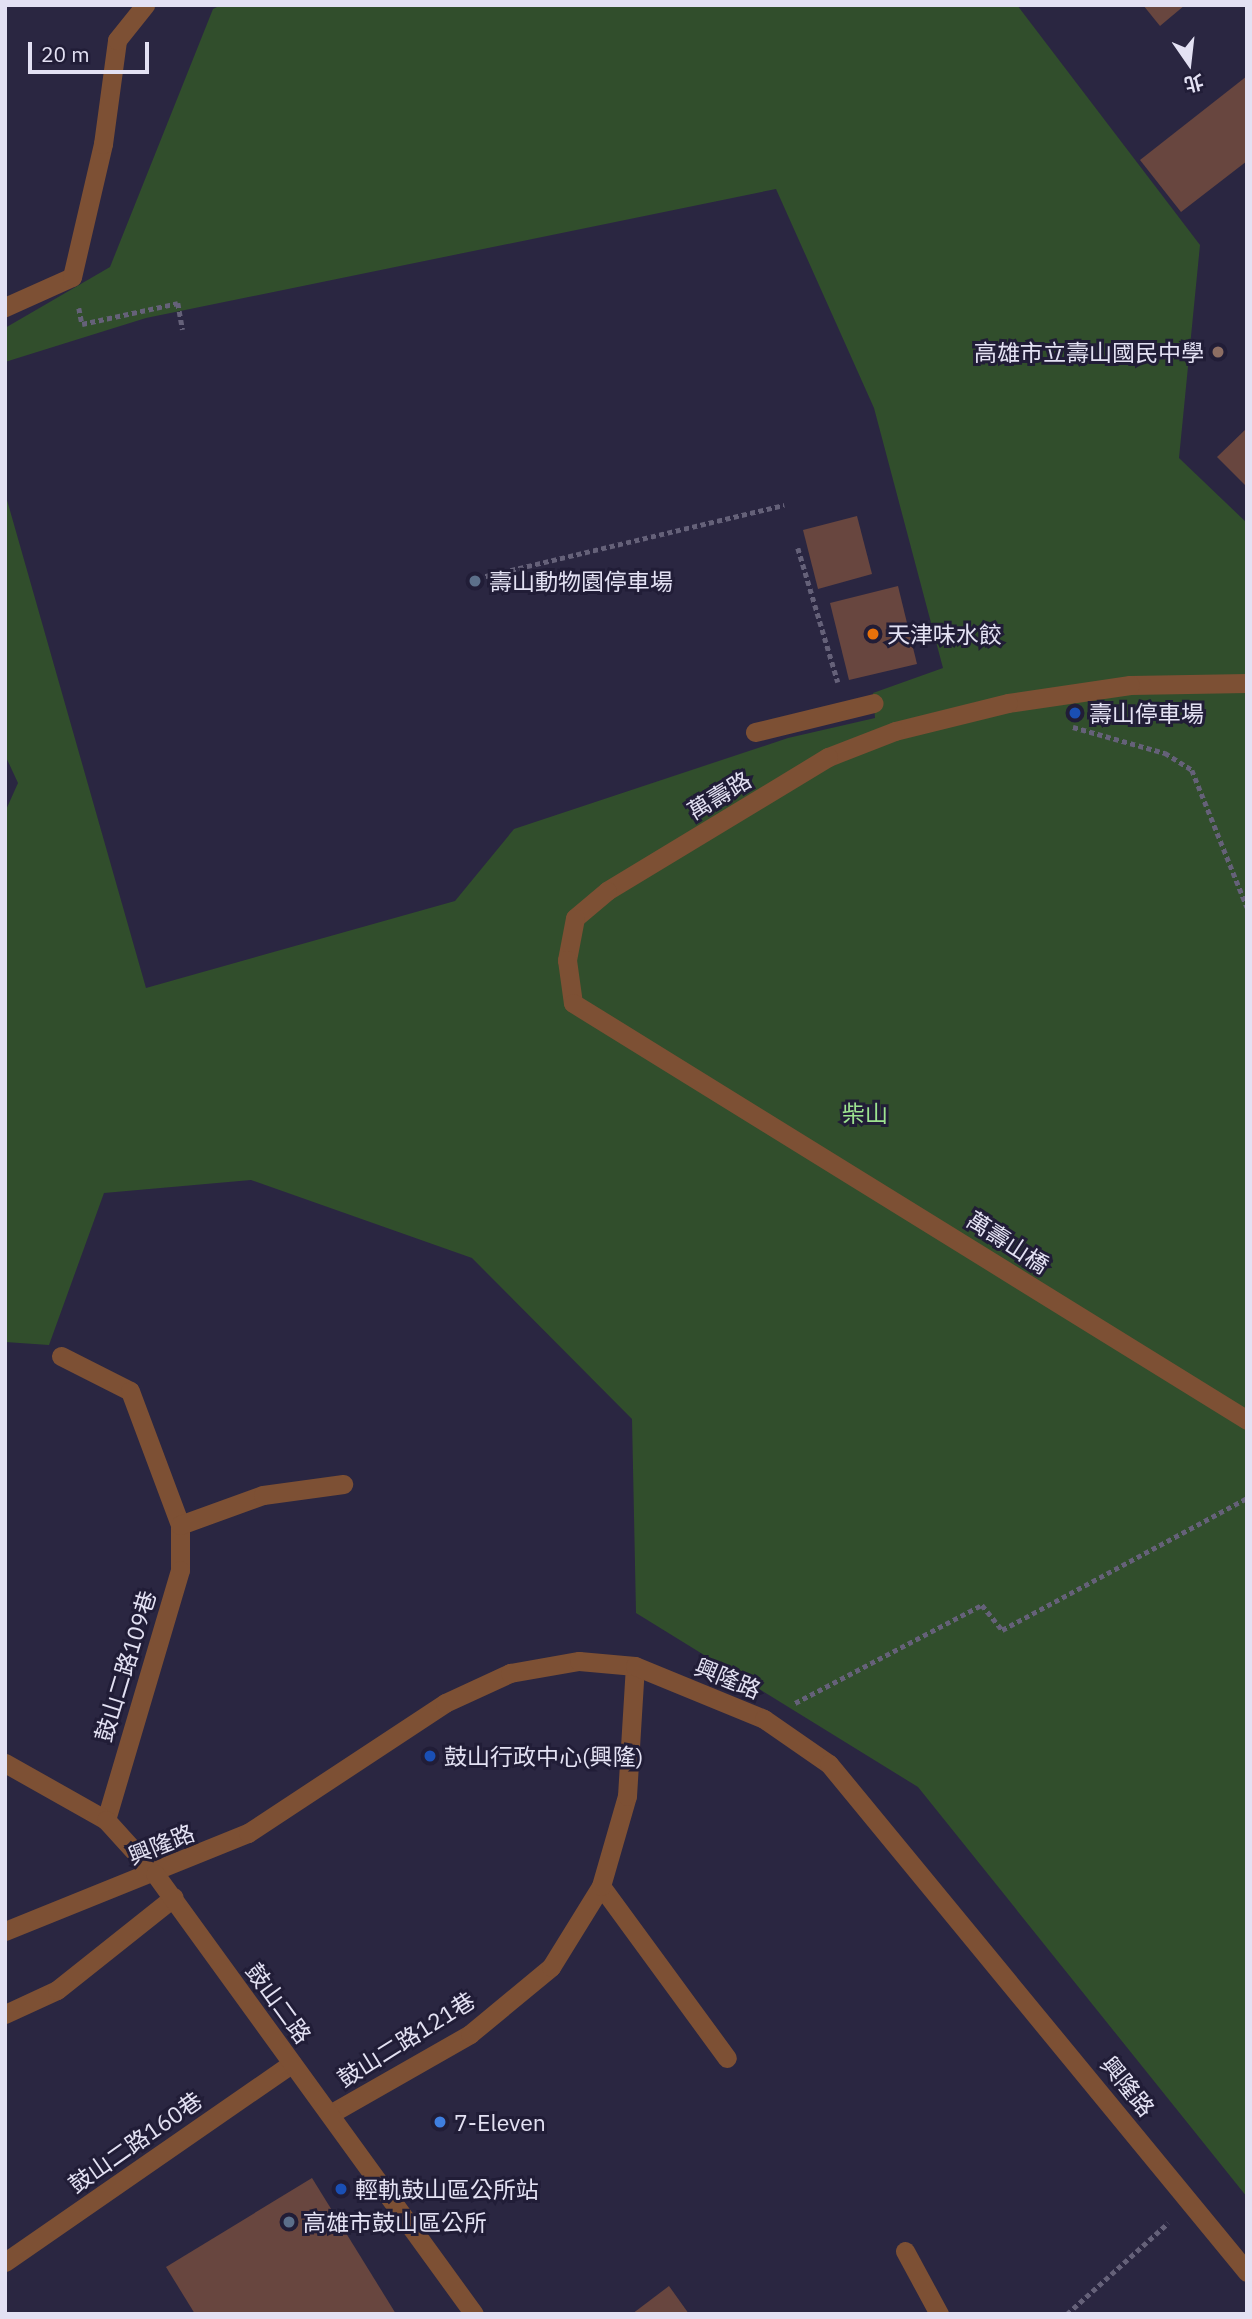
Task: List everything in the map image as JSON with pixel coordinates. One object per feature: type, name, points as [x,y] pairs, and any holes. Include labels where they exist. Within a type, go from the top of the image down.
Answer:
[{"type":"street","points":[[5,307],[72,277],[103,144],[117,40],[145,5]]},
{"type":"street","name":"萬壽路","points":[[802,1140],[573,1003],[567,960],[575,918],[607,891],[828,757],[895,731],[1036,699],[1130,685],[1247,683]]},
{"type":"street","points":[[755,732],[874,703]]},
{"type":"street","name":"萬壽山橋","points":[[802,1140],[1187,1386],[1247,1420]]},
{"type":"street","name":"鼓山二路109巷","points":[[61,1356],[130,1391],[180,1525],[180,1570],[106,1820]]},
{"type":"street","points":[[180,1525],[263,1495],[343,1483]]},
{"type":"street","name":"興隆路","points":[[5,1931],[155,1874],[248,1833],[444,1703],[510,1673],[579,1661],[635,1666],[764,1719],[829,1765],[1247,2272]]},
{"type":"street","name":"鼓山二路121巷","points":[[330,2114],[470,2034],[541,1976],[601,1886],[627,1796],[635,1666]]},
{"type":"street","name":"鼓山二路","points":[[5,1763],[106,1820],[155,1874],[474,2314]]},
{"type":"street","points":[[601,1886],[727,2058]]},
{"type":"street","points":[[5,2014],[57,1990],[174,1897]]},
{"type":"street","name":"鼓山二路160巷","points":[[5,2262],[292,2063]]},
{"type":"street","points":[[905,2251],[939,2314]]},
{"type":"path","points":[[72,277],[82,324],[178,303],[183,330]]},
{"type":"path","points":[[468,580],[784,505]]},
{"type":"path","points":[[798,548],[846,710]]},
{"type":"path","points":[[1036,699],[1048,720],[1165,754],[1192,769],[1247,907]]},
{"type":"path","points":[[764,1719],[982,1605],[1002,1630],[1247,1498]]},
{"type":"path","points":[[1068,2314],[1191,2203]]},
{"type":"green space","name":"柴山","points":[[221,5],[1017,5],[1200,245],[1179,458],[1247,523],[1247,2197],[918,1787],[636,1613],[632,1419],[472,1258],[251,1180],[104,1193],[49,1345],[5,1342],[5,812],[18,783],[5,755],[5,493],[146,988],[455,901],[514,829],[788,738],[875,718],[873,693],[943,668],[874,408],[776,189],[146,318],[5,362],[5,328],[110,267],[213,9]]},
{"type":"building","points":[[1143,5],[1185,5],[1160,26]]},
{"type":"building","points":[[1247,76],[1247,161],[1181,212],[1140,160]]},
{"type":"building","points":[[1247,428],[1247,487],[1217,457]]},
{"type":"building","points":[[857,516],[872,574],[818,589],[803,530]]},
{"type":"building","name":"天津味水餃","points":[[898,586],[917,664],[849,680],[830,603]]},
{"type":"building","name":"高雄市鼓山區公所","points":[[312,2178],[396,2314],[195,2314],[166,2267]]},
{"type":"building","points":[[669,2286],[689,2314],[632,2314]]},
{"type":"place","name":"高雄市立壽山國民中學","points":[[1218,352]]},
{"type":"place","name":"壽山動物園停車場","points":[[475,581]]},
{"type":"place","name":"天津味水餃","points":[[873,634]]},
{"type":"place","name":"壽山停車場","points":[[1075,713]]},
{"type":"place","name":"鼓山行政中心(興隆)","points":[[430,1756]]},
{"type":"place","name":"7-Eleven","points":[[440,2122]]},
{"type":"place","name":"輕軌鼓山區公所站","points":[[341,2189]]},
{"type":"place","name":"高雄市鼓山區公所","points":[[289,2222]]}]
